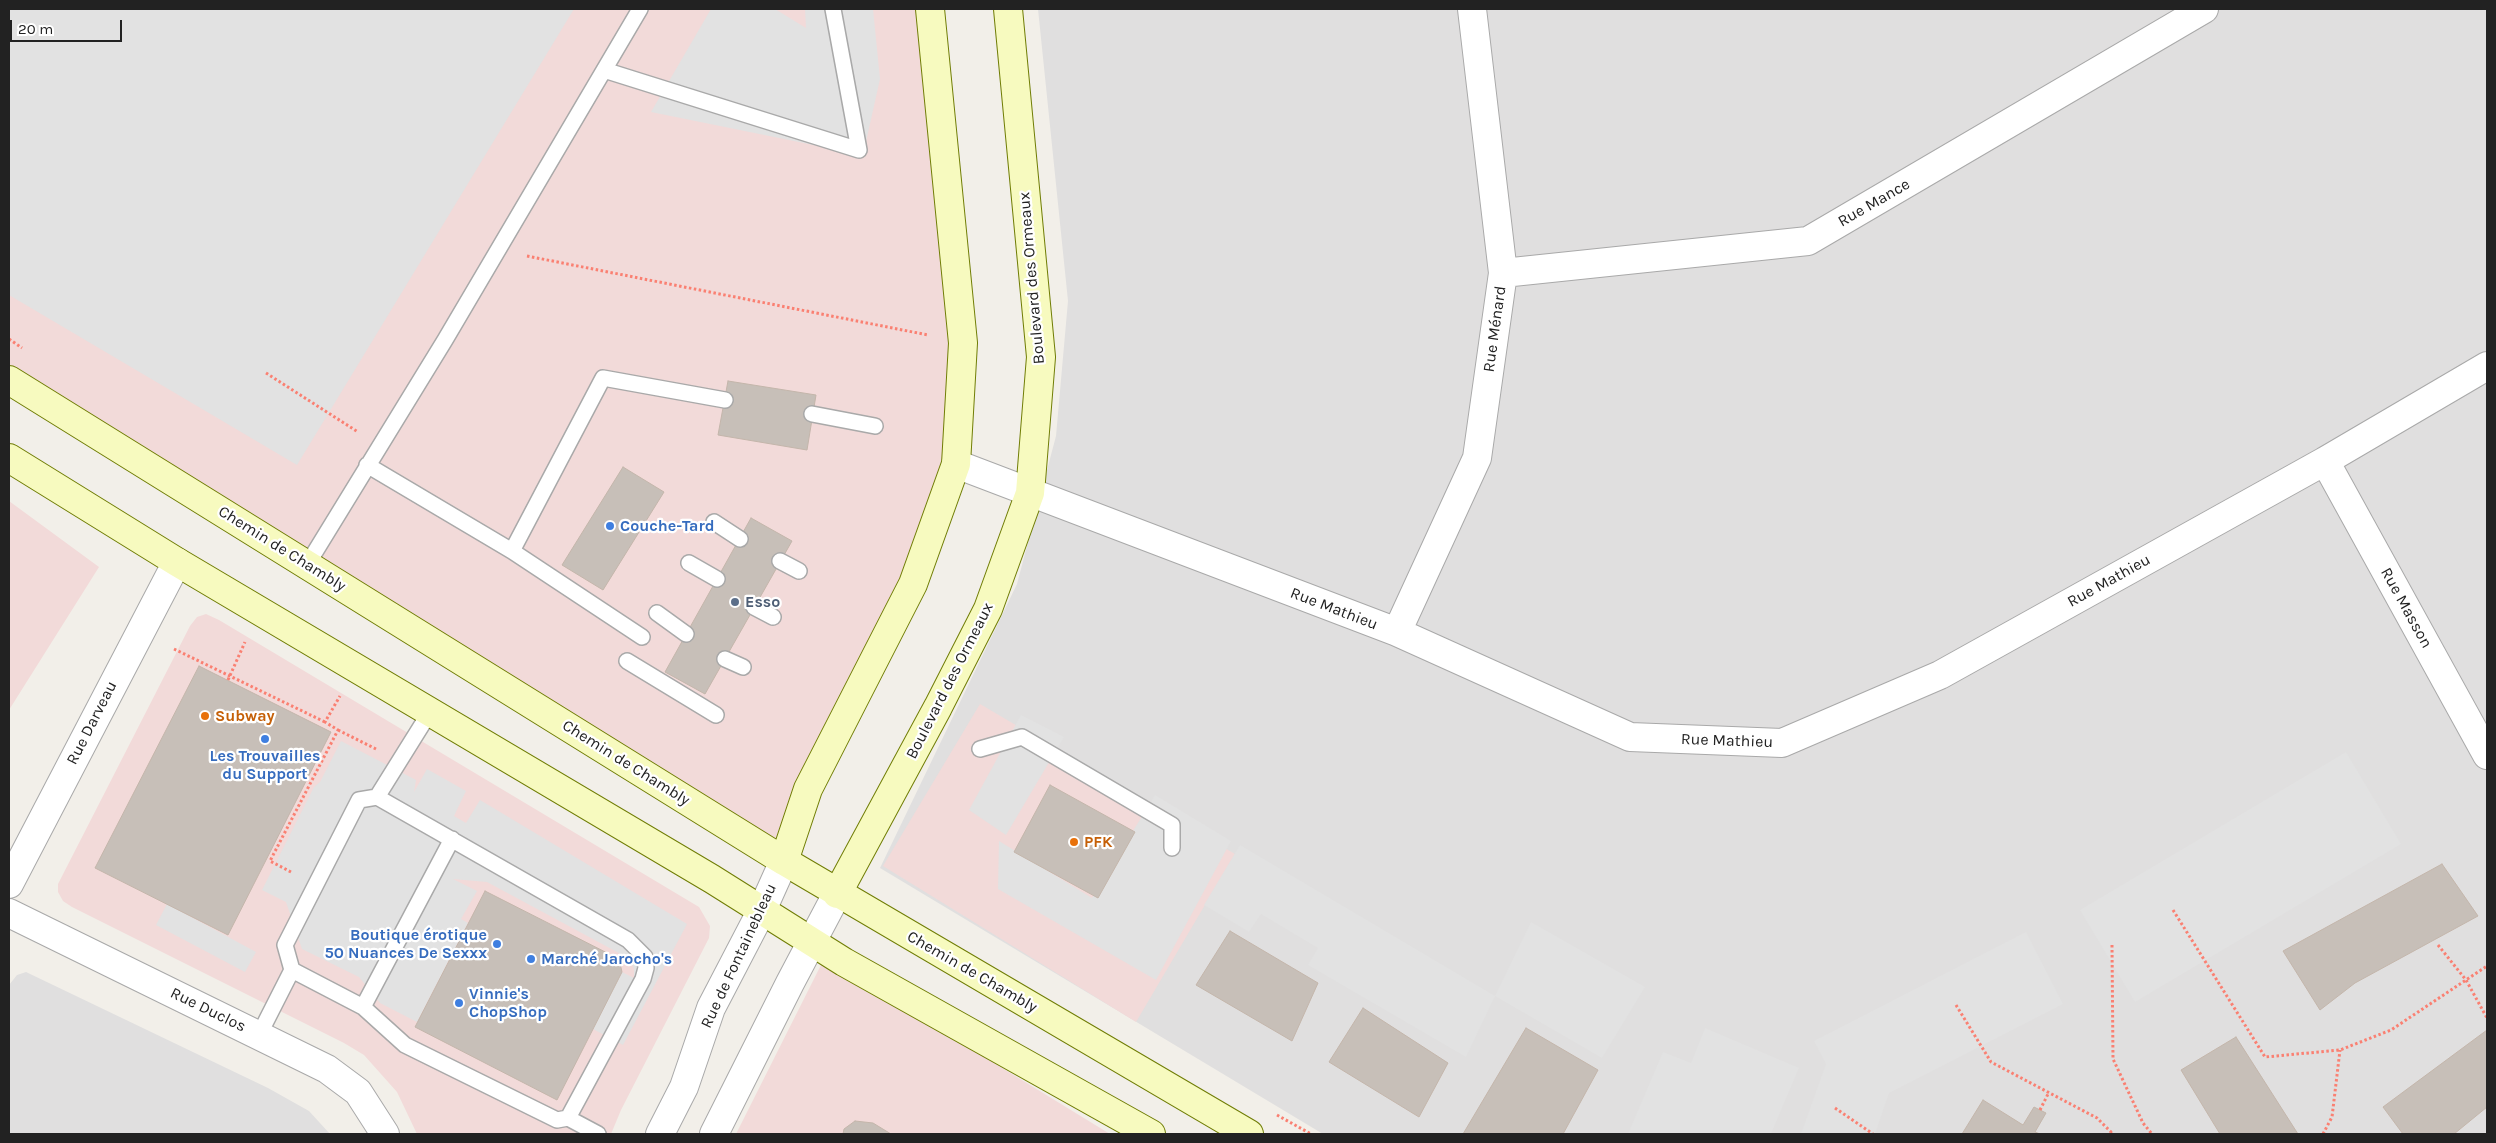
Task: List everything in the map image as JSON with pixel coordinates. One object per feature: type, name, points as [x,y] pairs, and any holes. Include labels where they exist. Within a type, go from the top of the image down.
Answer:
[{"type":"main road","points":[[784,861],[808,789],[913,584],[956,464],[963,343],[930,9]]},
{"type":"main road","name":"Boulevard des Ormeaux","points":[[838,894],[988,609],[1030,492],[1041,357],[1008,9]]},
{"type":"main road","name":"Chemin de Chambly","points":[[9,380],[838,894],[1249,1134]]},
{"type":"main road","points":[[9,458],[177,562],[712,879],[811,942],[1151,1134]]},
{"type":"street","name":"Rue Ménard","points":[[1397,632],[1477,458],[1503,273],[1472,9]]},
{"type":"street","name":"Rue Mance","points":[[1503,273],[1808,242],[2204,9]]},
{"type":"street","name":"Rue Mathieu","points":[[956,464],[1397,632],[1630,737],[1782,743],[1940,675],[2325,461],[2487,366]]},
{"type":"street","name":"Rue Masson","points":[[2325,461],[2487,755]]},
{"type":"street","name":"Rue Darveau","points":[[9,884],[177,562]]},
{"type":"street","name":"Rue de Fontainebleau","points":[[660,1134],[684,1086],[717,995],[762,910],[784,861]]},
{"type":"street","points":[[714,1134],[811,942],[838,894]]},
{"type":"street","name":"Rue Duclos","points":[[9,913],[306,1057],[343,1079],[358,1092],[385,1134]]},
{"type":"lane","points":[[308,565],[640,9]]},
{"type":"lane","points":[[604,70],[859,150],[832,9]]},
{"type":"lane","points":[[512,551],[602,378],[725,400]]},
{"type":"lane","points":[[812,414],[875,426]]},
{"type":"lane","points":[[367,465],[512,551],[642,638]]},
{"type":"lane","points":[[714,522],[740,539]]},
{"type":"lane","points":[[780,561],[799,571]]},
{"type":"lane","points":[[689,562],[717,579]]},
{"type":"lane","points":[[754,607],[773,618]]},
{"type":"lane","points":[[657,613],[686,634]]},
{"type":"lane","points":[[725,659],[744,667]]},
{"type":"lane","points":[[627,661],[716,715]]},
{"type":"lane","points":[[377,797],[430,712]]},
{"type":"lane","points":[[980,749],[1022,737],[1172,825],[1172,848]]},
{"type":"lane","points":[[259,1035],[292,970],[285,945],[294,925],[359,800],[377,797],[628,940],[645,957],[646,968],[643,978],[568,1118]]},
{"type":"lane","points":[[363,1007],[452,839]]},
{"type":"lane","points":[[292,970],[363,1007],[405,1045],[557,1120],[568,1118],[598,1134]]},
{"type":"path","points":[[502,242],[528,256],[963,343]]},
{"type":"path","points":[[266,373],[379,445]]},
{"type":"path","points":[[228,678],[245,641]]},
{"type":"path","points":[[174,649],[228,678],[326,722],[338,730],[400,760]]},
{"type":"path","points":[[326,722],[344,689]]},
{"type":"path","points":[[279,706],[282,702]]},
{"type":"path","points":[[270,861],[338,730]]},
{"type":"path","points":[[2173,910],[2265,1057],[2340,1050],[2391,1030],[2487,966]]},
{"type":"path","points":[[2112,945],[2112,1059],[2143,1123],[2152,1134]]},
{"type":"path","points":[[2438,945],[2466,980],[2487,1018]]},
{"type":"path","points":[[1956,1005],[1991,1062],[2097,1118],[2111,1132],[2110,1134]]},
{"type":"path","points":[[2323,1134],[2332,1116],[2340,1050]]},
{"type":"path","points":[[2040,1110],[2049,1092]]},
{"type":"path","points":[[1835,1108],[1873,1134]]},
{"type":"shaded area","points":[[9,9],[930,9],[963,343],[956,464],[784,861],[9,381]]},
{"type":"shaded area","points":[[9,9],[574,9],[297,465],[9,295]]},
{"type":"shaded area","points":[[711,9],[775,9],[806,28],[805,9],[873,9],[880,79],[863,155],[651,112]]},
{"type":"shaded area","points":[[1038,9],[2487,9],[2487,1134],[1323,1134],[880,868],[1017,584],[1056,436],[1068,301]]},
{"type":"shaded area","points":[[9,501],[99,567],[9,710]]},
{"type":"shaded area","points":[[206,614],[699,907],[710,926],[709,938],[621,1110],[611,1134],[417,1134],[397,1092],[364,1055],[344,1043],[63,901],[58,892],[58,884],[190,626],[197,617]]},
{"type":"shaded area","points":[[980,704],[1235,854],[1136,1022],[883,866]]},
{"type":"shaded area","points":[[1021,715],[1064,737],[1006,835],[969,810]]},
{"type":"shaded area","points":[[341,741],[416,780],[414,792],[427,769],[466,791],[454,816],[466,823],[480,800],[687,924],[623,1045],[593,1029],[622,972],[634,978],[634,969],[630,959],[487,882],[453,879],[477,891],[461,919],[468,923],[417,1022],[380,1003],[359,977],[302,949],[286,902],[262,890],[314,787],[320,782]]},
{"type":"shaded area","points":[[2346,752],[2401,844],[2135,1002],[2080,910]]},
{"type":"shaded area","points":[[1155,795],[1231,841],[1156,980],[998,889],[999,841],[1092,898]]},
{"type":"shaded area","points":[[1240,845],[1495,996],[1466,1057],[1308,965],[1318,948],[1261,914],[1249,932],[1204,905]]},
{"type":"shaded area","points":[[167,904],[256,952],[245,972],[156,925]]},
{"type":"shaded area","points":[[1531,922],[1645,987],[1602,1058],[1495,996]]},
{"type":"shaded area","points":[[2026,932],[2063,1004],[1889,1093],[1875,1134],[1801,1134],[1826,1064],[1814,1041]]},
{"type":"shaded area","points":[[824,959],[1110,1134],[736,1134]]},
{"type":"shaded area","points":[[26,972],[268,1088],[309,1111],[330,1134],[9,1134],[9,985],[17,975]]},
{"type":"shaded area","points":[[1705,1028],[1799,1068],[1771,1134],[1628,1134],[1663,1052],[1691,1063]]},
{"type":"building","points":[[728,381],[816,395],[807,450],[718,435]]},
{"type":"building","points":[[623,467],[664,492],[603,590],[562,565]]},
{"type":"building","points":[[751,518],[792,541],[705,694],[665,672]]},
{"type":"building","points":[[199,666],[331,732],[228,935],[95,868]]},
{"type":"building","name":"PFK","points":[[1050,785],[1135,832],[1098,898],[1014,852]]},
{"type":"building","points":[[2442,864],[2478,916],[2355,983],[2320,1010],[2283,951]]},
{"type":"building","points":[[485,891],[619,959],[622,972],[557,1100],[415,1027]]},
{"type":"building","points":[[1230,931],[1318,983],[1292,1041],[1196,985]]},
{"type":"building","points":[[1363,1008],[1448,1063],[1419,1117],[1329,1062]]},
{"type":"building","points":[[1526,1028],[1598,1070],[1563,1134],[1463,1134]]},
{"type":"building","points":[[2487,1030],[2487,1107],[2454,1134],[2403,1134],[2383,1107]]},
{"type":"building","points":[[2236,1037],[2298,1134],[2220,1134],[2181,1070]]},
{"type":"building","points":[[1983,1100],[2023,1125],[2034,1107],[2046,1113],[2035,1132],[2040,1134],[1962,1134]]},
{"type":"building","points":[[855,1121],[873,1123],[891,1134],[843,1134],[844,1129]]},
{"type":"place","name":"Couche-Tard","points":[[610,526]]},
{"type":"place","name":"Esso","points":[[735,602]]},
{"type":"place","name":"Subway","points":[[205,716]]},
{"type":"place","name":"Les Trouvailles du Support","points":[[265,739]]},
{"type":"place","name":"PFK","points":[[1074,842]]},
{"type":"place","name":"Boutique érotique 50 Nuances De Sexxx","points":[[497,944]]},
{"type":"place","name":"Marché Jarocho's","points":[[531,959]]},
{"type":"place","name":"Vinnie's ChopShop","points":[[459,1003]]}]
